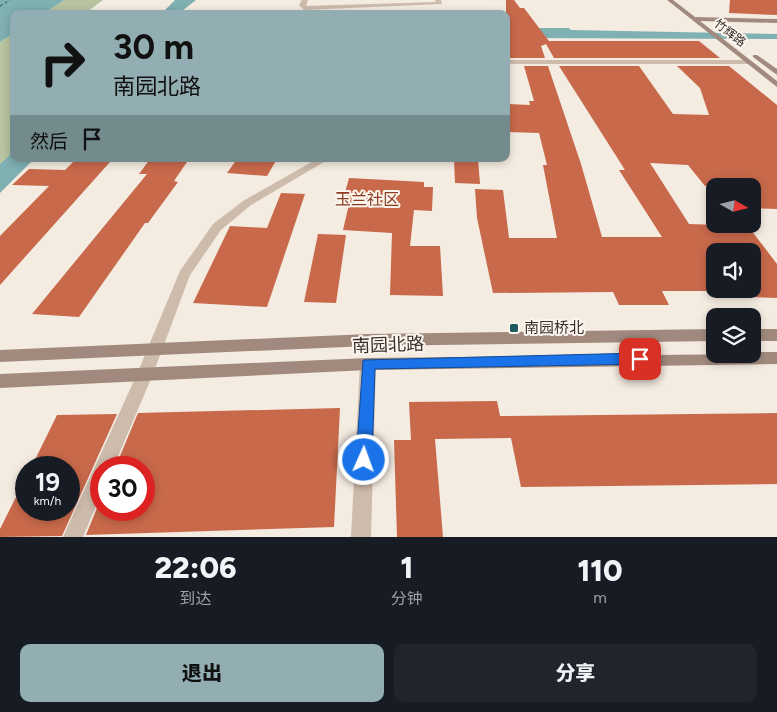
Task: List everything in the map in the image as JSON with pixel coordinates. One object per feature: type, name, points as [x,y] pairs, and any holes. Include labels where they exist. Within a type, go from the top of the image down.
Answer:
[{"type":"main road","name":"竹辉路","points":[[670,0],[696,20],[713,29]]},
{"type":"main road","name":"竹辉路","points":[[679,0],[707,21],[722,41],[777,85]]},
{"type":"main road","points":[[696,20],[777,22]]},
{"type":"main road","name":"竹辉路","points":[[748,51],[777,73]]},
{"type":"main road","name":"南园北路","points":[[0,356],[469,337],[706,335]]},
{"type":"main road","points":[[761,335],[777,335]]},
{"type":"main road","name":"南园北路","points":[[0,381],[368,364],[777,358]]},
{"type":"street","points":[[305,0],[302,5],[304,8],[439,4],[438,0]]},
{"type":"street","points":[[510,62],[748,62]]},
{"type":"street","points":[[768,66],[777,67]]},
{"type":"street","points":[[109,456],[145,374],[184,274],[217,227],[247,203],[319,162]]},
{"type":"street","points":[[361,537],[368,364]]},
{"type":"street","points":[[73,537],[90,499]]},
{"type":"green space","points":[[64,0],[103,0],[89,10],[49,10]]},
{"type":"green space","points":[[10,36],[10,155],[0,164],[0,42]]},
{"type":"water","points":[[0,0],[64,0],[49,10],[10,10],[10,36],[0,42]]},
{"type":"water","points":[[175,0],[196,0],[183,10],[165,10]]},
{"type":"water","points":[[510,28],[777,34],[777,39],[523,38],[510,30]]},
{"type":"water","points":[[10,155],[10,162],[31,162],[0,193],[0,164]]},
{"type":"building","points":[[506,0],[514,0],[520,8],[524,8],[549,41],[699,41],[720,58],[554,58],[546,44],[541,46],[545,58],[510,58],[510,10],[506,10]]},
{"type":"building","points":[[730,0],[777,0],[777,15],[729,13]]},
{"type":"building","points":[[524,66],[548,66],[581,164],[602,237],[662,237],[619,170],[625,170],[559,66],[639,66],[673,114],[709,115],[700,88],[677,66],[729,66],[777,105],[777,209],[761,208],[761,178],[706,178],[705,186],[688,165],[650,163],[689,224],[706,225],[706,233],[753,233],[761,243],[706,243],[706,291],[662,291],[669,305],[619,305],[613,292],[493,293],[477,218],[475,189],[503,190],[509,238],[557,238],[543,165],[547,165],[539,133],[510,132],[510,104],[530,105],[529,101],[534,101]]},
{"type":"building","points":[[73,162],[110,162],[0,285],[0,236],[49,186],[12,185],[29,169],[65,170]]},
{"type":"building","points":[[148,162],[187,162],[174,181],[178,182],[148,223],[145,223],[79,317],[32,314],[147,174],[139,174]]},
{"type":"building","points":[[235,162],[275,162],[267,176],[227,173]]},
{"type":"building","points":[[454,162],[478,162],[480,184],[455,183]]},
{"type":"building","points":[[349,178],[424,182],[424,187],[433,187],[432,211],[414,210],[410,246],[440,246],[443,296],[390,295],[392,233],[343,230],[350,200],[343,200]]},
{"type":"building","points":[[281,193],[305,194],[267,307],[193,303],[230,226],[267,228]]},
{"type":"building","points":[[318,234],[346,235],[336,303],[304,302]]},
{"type":"building","points":[[761,243],[777,264],[777,298],[761,297]]},
{"type":"building","points":[[497,401],[500,416],[777,413],[777,484],[521,487],[511,438],[435,439],[443,537],[397,537],[394,440],[411,440],[409,402]]},
{"type":"building","points":[[340,408],[334,527],[86,535],[92,521],[155,521],[155,456],[120,456],[138,413]]},
{"type":"building","points":[[117,414],[98,456],[90,456],[90,474],[80,496],[80,456],[37,456],[57,415]]},
{"type":"building","points":[[15,499],[15,521],[69,521],[62,536],[0,537],[0,529]]},
{"type":"ferry route","points":[[0,6],[10,0]]},
{"type":"place","name":"南园桥北","points":[[514,328]]},
{"type":"district","name":"玉兰社区","points":[[367,199]]},
{"type":"route","points":[[364,460],[368,364],[640,359]]}]
